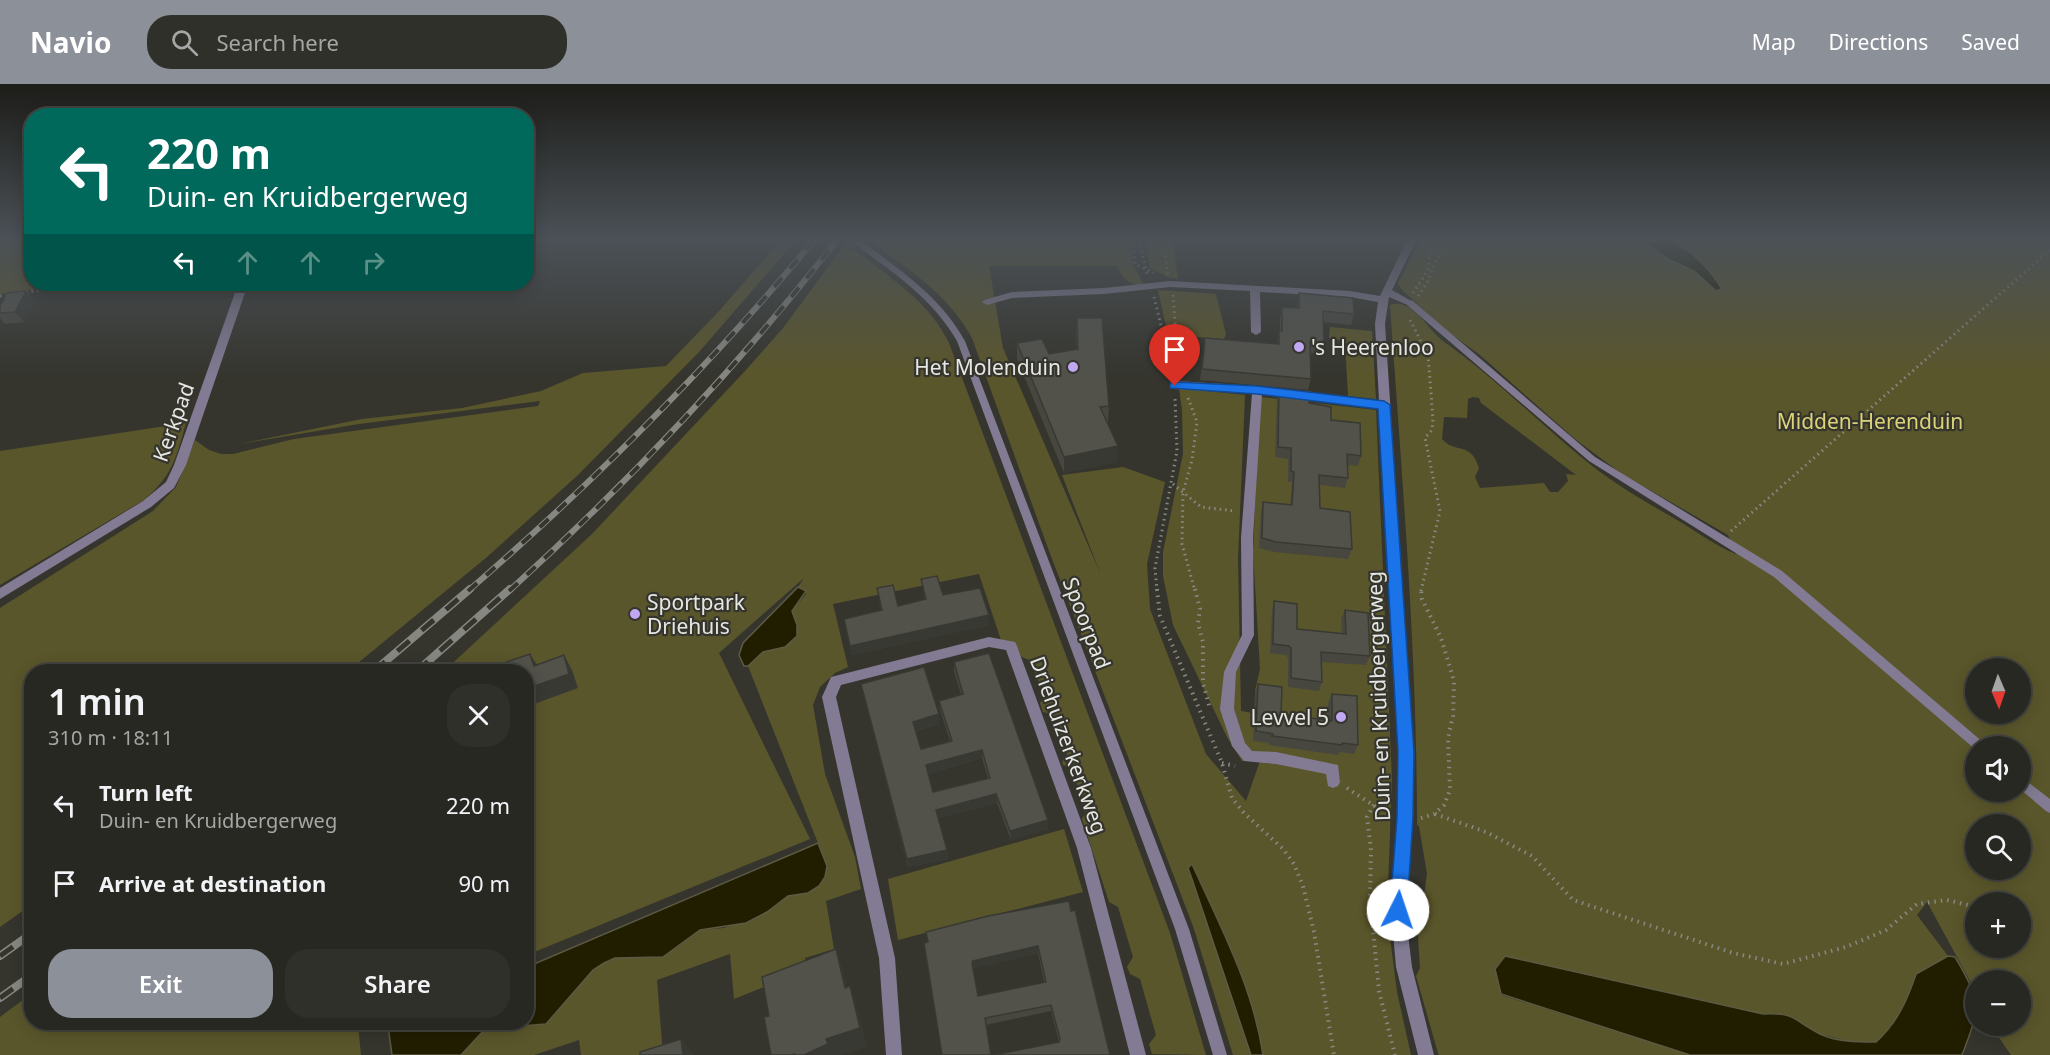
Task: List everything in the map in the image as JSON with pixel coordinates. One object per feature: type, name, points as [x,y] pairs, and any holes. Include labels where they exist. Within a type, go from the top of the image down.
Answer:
[{"type":"street","points":[[987,302],[1012,295],[1104,291],[1149,285]]},
{"type":"street","points":[[1198,285],[1385,296],[1408,301]]},
{"type":"street","name":"Duin- en Kruidbergerweg","points":[[1390,285],[1385,296],[1380,324],[1406,752],[1405,817],[1398,910],[1404,967],[1426,1055]]},
{"type":"street","points":[[1255,288],[1256,332]]},
{"type":"street","name":"Kerkpad","points":[[0,594],[147,504],[170,485],[180,465],[241,291]]},
{"type":"street","points":[[1179,386],[1257,390],[1384,405]]},
{"type":"street","points":[[1257,390],[1249,513],[1248,635],[1230,672],[1227,692],[1230,723],[1239,746],[1249,757],[1276,758],[1334,769],[1333,782]]},
{"type":"street","name":"Driehuizerkerkweg","points":[[894,1055],[887,958],[829,697],[836,681],[989,642],[1011,646],[1024,679],[1084,848],[1138,1055]]},
{"type":"lane","name":"Spoorpad","points":[[913,285],[933,301],[949,320],[961,341],[1182,929],[1220,1055]]},
{"type":"lane","points":[[1408,301],[1592,459],[1645,494],[1724,539],[1778,574],[1967,736]]},
{"type":"lane","points":[[2031,791],[2050,807]]},
{"type":"path","points":[[1151,285],[1179,386],[1197,422],[1192,460],[1184,492],[1182,544],[1200,609],[1196,619],[1203,638],[1202,690],[1212,715]]},
{"type":"path","points":[[1170,285],[1174,298],[1179,386],[1177,451],[1173,484],[1161,529],[1155,568],[1160,616],[1222,763],[1232,798],[1244,813],[1283,849],[1294,864],[1303,886],[1314,932],[1334,1055]]},
{"type":"path","points":[[1421,285],[1408,301],[1408,313],[1412,328],[1426,347],[1428,355],[1433,419],[1432,430],[1425,438],[1440,511],[1421,585],[1422,599],[1441,638],[1454,681],[1453,716],[1448,738],[1450,790],[1444,805],[1434,814],[1485,832],[1532,856],[1573,900],[1733,953],[1783,964],[1846,947],[1886,930],[1917,904],[1947,900],[1965,905]]},
{"type":"path","points":[[1408,301],[1424,290],[1426,285]]},
{"type":"path","points":[[1724,539],[1760,504],[2010,285]]},
{"type":"path","points":[[21,293],[35,291]]},
{"type":"path","points":[[0,296],[10,295]]},
{"type":"path","points":[[1173,484],[1201,507],[1249,513]]},
{"type":"path","points":[[1222,763],[1239,767],[1235,759]]},
{"type":"path","points":[[1374,805],[1368,817],[1371,850],[1370,897],[1379,991],[1395,1055]]},
{"type":"green space","points":[[0,285],[24,285],[24,291],[0,294]]},
{"type":"green space","points":[[742,285],[757,285],[699,352],[578,475],[487,557],[357,664],[24,664],[24,910],[0,927],[0,608],[153,511],[176,487],[195,440],[209,450],[221,454],[233,454],[294,439],[538,406],[540,401],[359,424],[239,444],[362,419],[462,408],[541,391],[583,373],[666,366]]},
{"type":"green space","name":"Sportpark Driehuis","points":[[815,285],[900,285],[919,302],[941,328],[949,343],[1170,933],[1206,1055],[1152,1054],[1149,1044],[1156,1035],[1140,979],[1130,974],[1127,967],[1133,957],[1118,907],[1109,902],[1082,819],[1086,812],[1072,769],[1063,765],[1062,762],[1067,754],[1052,714],[1043,712],[1040,703],[1045,696],[1029,660],[1001,640],[979,574],[833,604],[848,667],[835,673],[820,687],[813,705],[825,774],[855,857],[861,889],[826,901],[834,949],[805,958],[804,971],[734,999],[730,954],[657,980],[663,1055],[581,1055],[579,1040],[534,1055],[461,1055],[483,1030],[534,1030],[534,1025],[546,1024],[593,970],[604,963],[615,958],[663,957],[700,930],[724,928],[767,912],[788,896],[808,893],[819,886],[825,877],[827,866],[748,666],[763,652],[777,649],[797,625],[792,611],[806,594],[806,591],[798,587],[804,578],[719,653],[810,839],[534,952],[534,664],[452,664],[592,534],[783,328]]},
{"type":"green space","points":[[928,285],[992,285],[1003,348],[1101,575],[1062,475],[1123,467],[1165,482],[1147,564],[1150,609],[1206,754],[1246,801],[1260,761],[1242,761],[1227,737],[1173,625],[1163,576],[1163,552],[1183,454],[1179,388],[1245,395],[1238,559],[1241,711],[1258,714],[1255,691],[1260,669],[1253,552],[1260,397],[1376,410],[1392,779],[1387,914],[1397,992],[1411,1055],[1233,1055],[1193,926],[1049,551],[972,338],[963,323]]},
{"type":"green space","name":"Midden-Herenduin","points":[[1399,285],[2050,285],[2050,1055],[2011,1055],[1998,1036],[2031,1036],[2031,970],[1965,972],[1927,902],[1917,915],[1948,956],[1916,974],[1900,1011],[1890,1027],[1876,1042],[1853,1042],[1820,1034],[1763,1014],[1505,956],[1501,995],[1690,1055],[1439,1055],[1416,976],[1420,968],[1418,937],[1427,874],[1417,825],[1412,630],[1390,305],[1398,304],[1412,310],[1437,336],[1480,369],[1568,446],[1608,477],[1714,543],[1736,554],[1728,535],[1622,474],[1575,439],[1480,355],[1447,331]],"holes":[[[1479,398],[1481,403],[1576,475],[1566,474],[1568,481],[1558,492],[1550,492],[1544,483],[1480,488],[1475,477],[1479,468],[1472,454],[1442,439],[1444,417],[1467,418],[1468,399]]]},
{"type":"green space","points":[[1158,290],[1216,294],[1226,334],[1224,339],[1168,335]]},
{"type":"green space","points":[[1330,327],[1372,331],[1376,399],[1348,396],[1345,341],[1329,338]]},
{"type":"green space","points":[[186,423],[172,465],[154,491],[144,500],[0,585],[0,451]]},
{"type":"green space","points":[[1064,829],[1083,892],[898,940],[888,879]]},
{"type":"green space","points":[[24,999],[24,1030],[359,1030],[361,1055],[0,1055],[0,1017]]},
{"type":"shaded area","points":[[1710,285],[1719,285],[1722,289],[1716,291]]},
{"type":"shaded area","points":[[798,587],[806,591],[792,611],[797,625],[797,636],[785,647],[763,652],[748,666],[744,666],[739,655],[743,643]]},
{"type":"shaded area","points":[[818,843],[827,866],[825,877],[819,886],[808,893],[788,896],[767,912],[746,923],[700,930],[663,957],[615,958],[604,963],[593,970],[546,1024],[534,1025],[534,964]]},
{"type":"shaded area","points":[[1192,864],[1244,981],[1263,1055],[1251,1055],[1188,868]]},
{"type":"shaded area","points":[[1505,956],[1763,1014],[1782,1014],[1833,1039],[1876,1042],[1901,1011],[1916,974],[1948,956],[1955,957],[1965,974],[1965,1036],[1969,1036],[1962,1055],[1690,1055],[1501,994],[1495,969]]},
{"type":"shaded area","points":[[389,1030],[484,1030],[461,1055],[392,1055]]},
{"type":"building","points":[[26,291],[15,312],[0,313],[0,306],[7,293]]},
{"type":"building","points":[[1299,293],[1353,298],[1354,314],[1323,311],[1324,344],[1310,342],[1311,379],[1202,369],[1205,338],[1279,344],[1279,331],[1282,331],[1282,307],[1299,308]]},
{"type":"building","points":[[1077,318],[1102,318],[1109,406],[1100,407],[1118,446],[1064,457],[1017,343],[1042,339],[1049,354],[1078,349]]},
{"type":"building","points":[[1279,388],[1311,391],[1309,403],[1331,407],[1331,420],[1360,423],[1361,456],[1347,454],[1348,478],[1319,475],[1320,508],[1350,512],[1352,549],[1276,542],[1262,538],[1263,502],[1292,505],[1294,472],[1291,471],[1291,448],[1278,447]]},
{"type":"building","points":[[937,576],[943,595],[980,588],[989,615],[850,646],[844,619],[882,610],[877,588],[893,585],[898,606],[926,599],[921,579]]},
{"type":"building","points":[[1274,601],[1297,604],[1297,629],[1346,634],[1345,610],[1368,613],[1370,656],[1321,652],[1322,682],[1291,678],[1291,648],[1273,644]]},
{"type":"building","points":[[989,653],[1048,820],[1010,831],[996,794],[936,810],[947,850],[907,859],[861,684],[924,667],[939,714],[913,722],[921,749],[952,741],[939,701],[963,694],[954,662]],"holes":[[[982,750],[990,778],[933,792],[926,765]]]},
{"type":"building","points":[[530,654],[533,664],[501,664]]},
{"type":"building","points":[[564,655],[569,674],[534,686],[534,666]]},
{"type":"building","name":"Levvel 5","points":[[1258,684],[1282,687],[1281,714],[1332,721],[1332,694],[1357,696],[1358,745],[1272,736],[1273,734],[1256,731]]},
{"type":"building","points":[[1069,901],[1071,911],[1075,910],[1110,1055],[994,1055],[1059,1042],[1051,1005],[985,1018],[991,1055],[942,1055],[924,943],[928,942],[926,932],[988,916]],"holes":[[[1038,946],[1046,982],[978,996],[972,963]]]},
{"type":"building","points":[[836,949],[845,988],[850,986],[860,1028],[826,1039],[828,1044],[804,1055],[771,1055],[764,1017],[769,1016],[762,977]]},
{"type":"building","points":[[681,1039],[683,1055],[640,1055],[640,1052]]},
{"type":"railway","points":[[468,591],[605,466],[691,378],[775,285]]},
{"type":"railway","points":[[509,591],[597,508],[680,423],[800,285]]},
{"type":"railway","points":[[382,664],[470,589]]},
{"type":"railway","points":[[425,664],[510,589]]},
{"type":"railway","points":[[0,956],[24,939]]},
{"type":"railway","points":[[0,998],[24,981]]},
{"type":"place","name":"'s Heerenloo","points":[[1299,347]]},
{"type":"place","name":"Het Molenduin","points":[[1073,367]]},
{"type":"place","name":"Sportpark Driehuis","points":[[635,614]]},
{"type":"place","name":"Levvel 5","points":[[1341,717]]},
{"type":"route","points":[[1175,386],[1257,390],[1384,405],[1406,752],[1405,817],[1398,910]]}]
